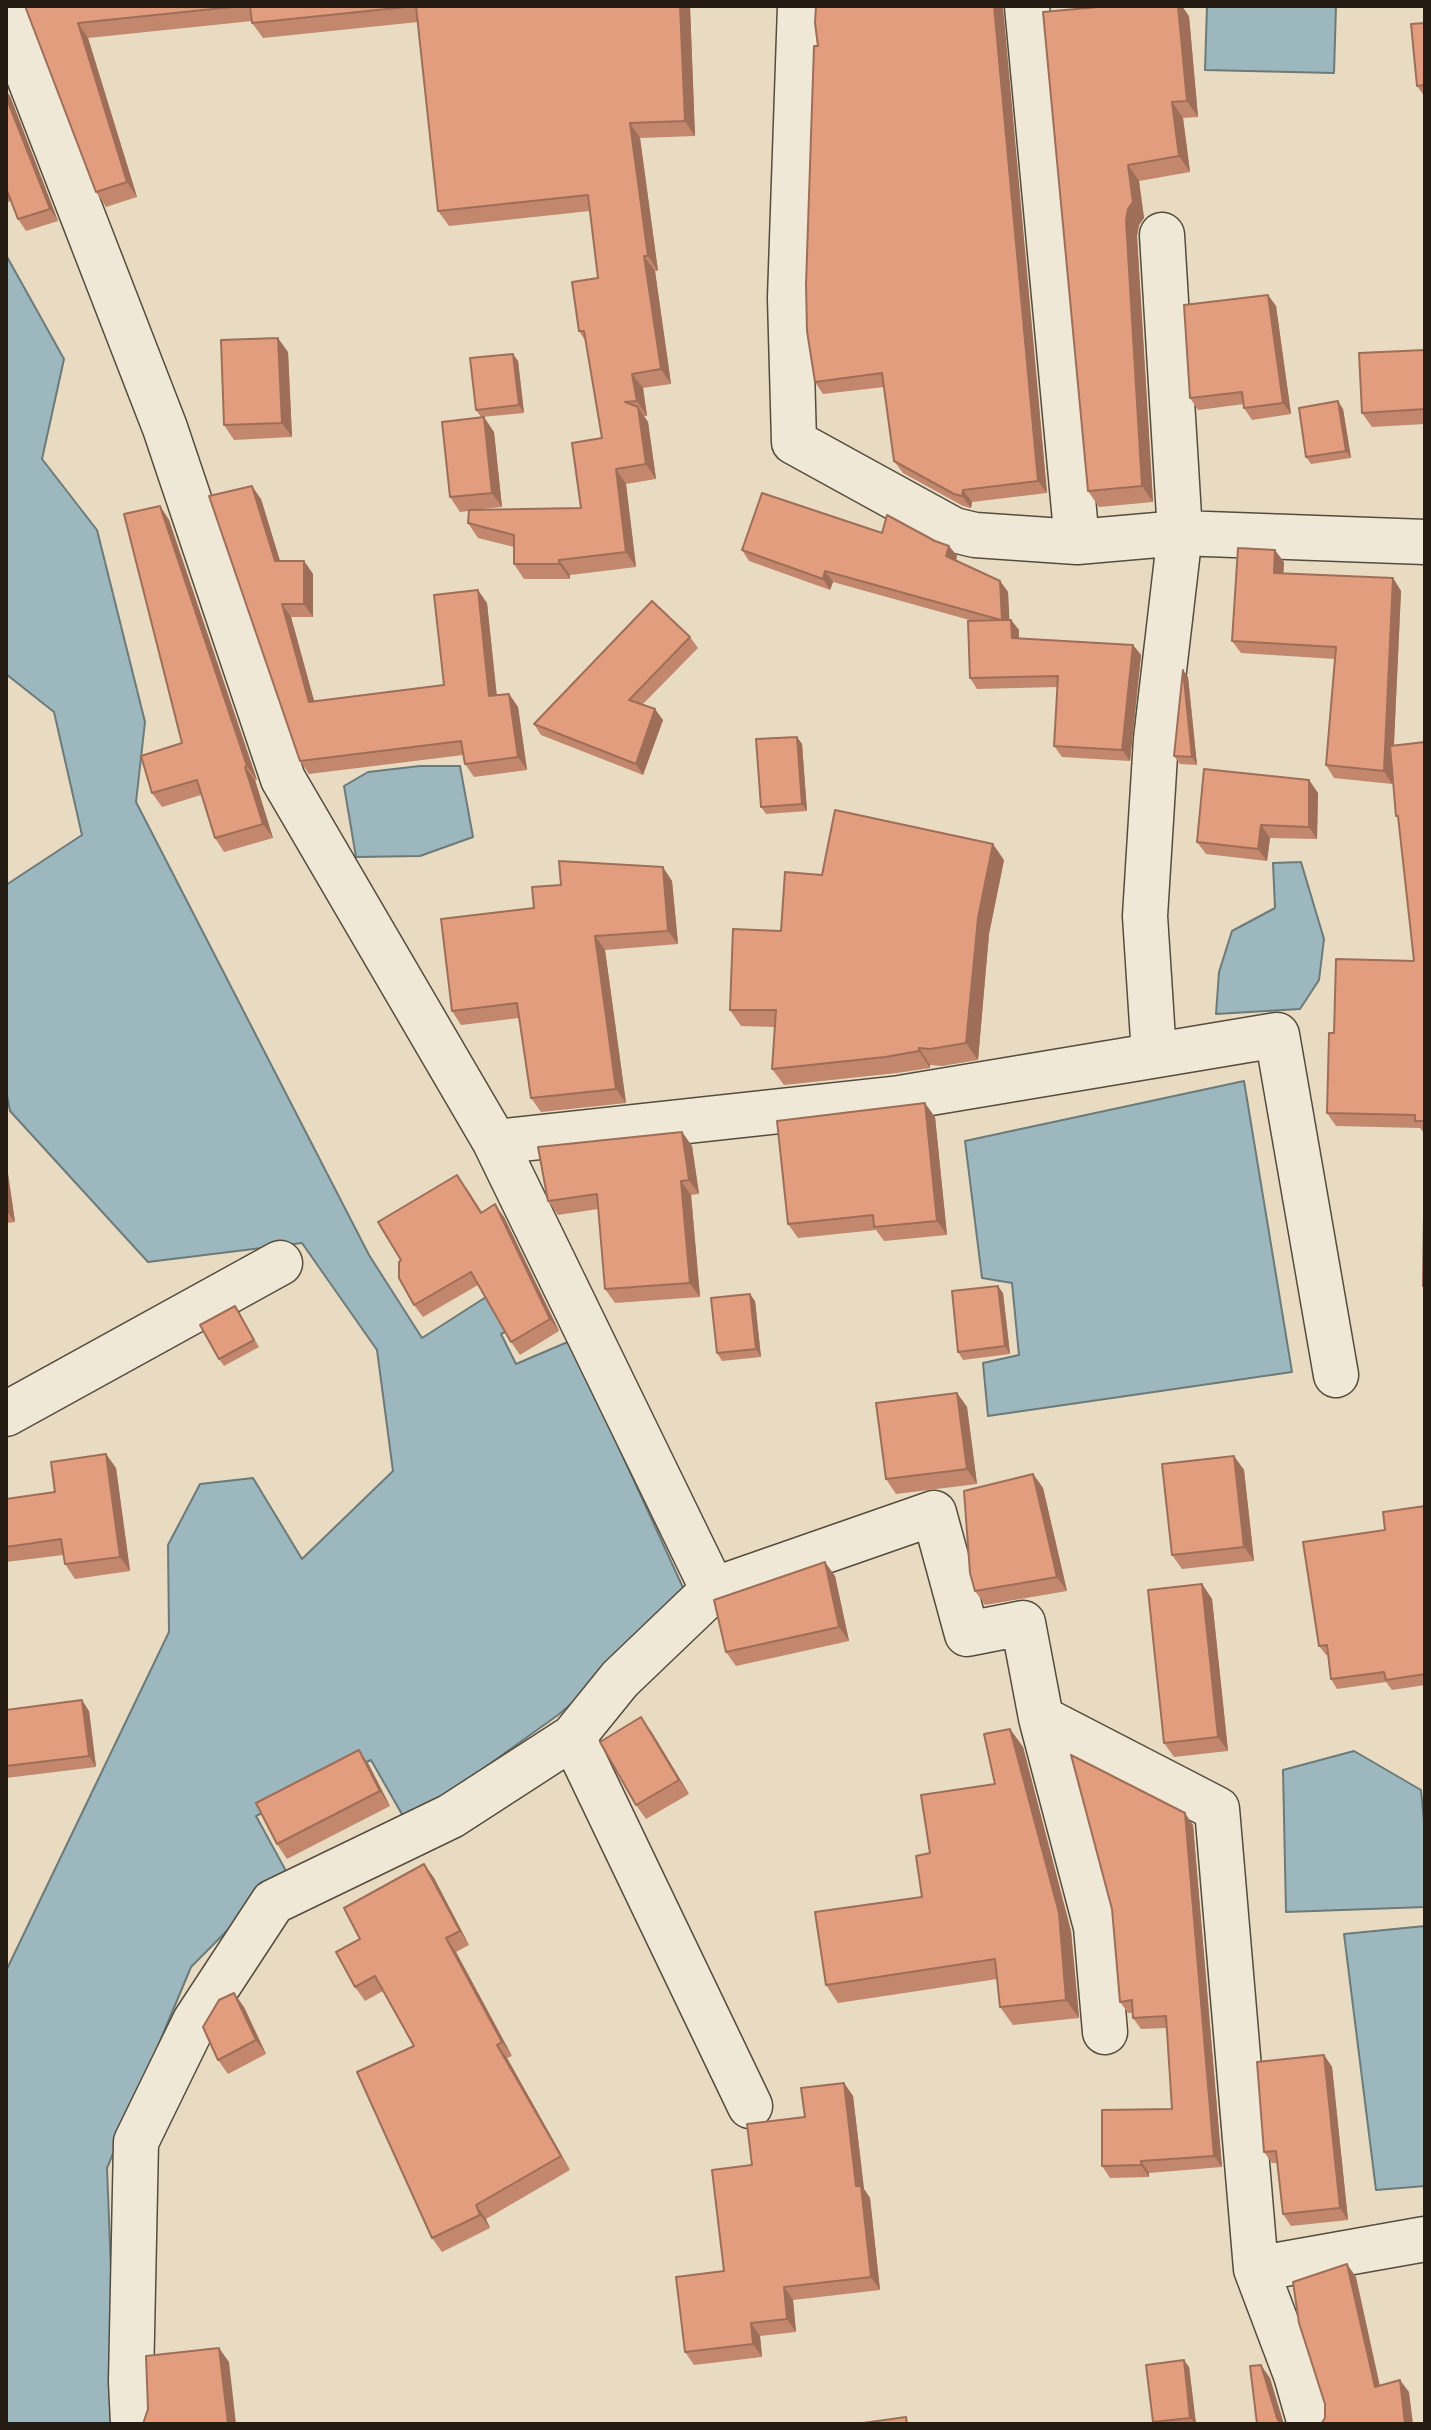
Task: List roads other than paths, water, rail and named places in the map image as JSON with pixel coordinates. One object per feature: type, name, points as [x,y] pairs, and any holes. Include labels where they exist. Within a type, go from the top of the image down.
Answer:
[{"type":"street","points":[[800,6],[790,298],[794,442],[954,530],[975,535],[1077,542],[1180,533],[1425,542]]},
{"type":"street","points":[[1027,6],[1077,542]]},
{"type":"street","points":[[6,18],[165,428],[283,779],[495,1142],[713,1590]]},
{"type":"street","points":[[1154,1055],[1145,916],[1156,739],[1180,533],[1162,235]]},
{"type":"street","points":[[495,1142],[900,1098],[1277,1035],[1336,1375]]},
{"type":"street","points":[[6,1414],[280,1263]]},
{"type":"street","points":[[133,2424],[131,2382],[136,2142],[195,2021],[273,1902],[451,1816],[573,1737],[620,1679],[713,1590],[934,1513],[967,1634],[1023,1623],[1041,1718],[1096,1927],[1105,2032]]},
{"type":"street","points":[[1041,1718],[1217,1809],[1256,2269],[1296,2375],[1310,2424]]},
{"type":"street","points":[[573,1737],[750,2106]]},
{"type":"street","points":[[1256,2269],[1425,2239]]},
{"type":"water","points":[[1207,6],[1336,6],[1334,73],[1205,70]]},
{"type":"water","points":[[6,255],[64,359],[42,459],[97,530],[145,722],[136,802],[369,1255],[422,1338],[497,1290],[515,1327],[501,1334],[516,1364],[570,1341],[685,1592],[624,1660],[558,1715],[407,1823],[371,1760],[256,1816],[286,1871],[191,1967],[107,2168],[117,2424],[6,2424],[6,1971],[169,1632],[168,1545],[200,1484],[253,1478],[302,1559],[393,1471],[377,1350],[302,1243],[148,1262],[10,1111],[6,1091],[6,885],[82,835],[54,712],[6,674]]},
{"type":"water","points":[[420,766],[460,766],[473,837],[420,856],[356,857],[344,786],[368,772]]},
{"type":"water","points":[[1301,862],[1324,939],[1319,980],[1300,1009],[1216,1014],[1219,972],[1232,931],[1275,908],[1273,863]]},
{"type":"water","points":[[1244,1081],[1292,1372],[988,1416],[983,1363],[1019,1355],[1012,1283],[982,1278],[965,1141]]},
{"type":"water","points":[[1354,1751],[1421,1790],[1425,1831],[1425,1907],[1286,1912],[1283,1770]]},
{"type":"water","points":[[1425,1926],[1425,2186],[1376,2190],[1344,1934]]}]
